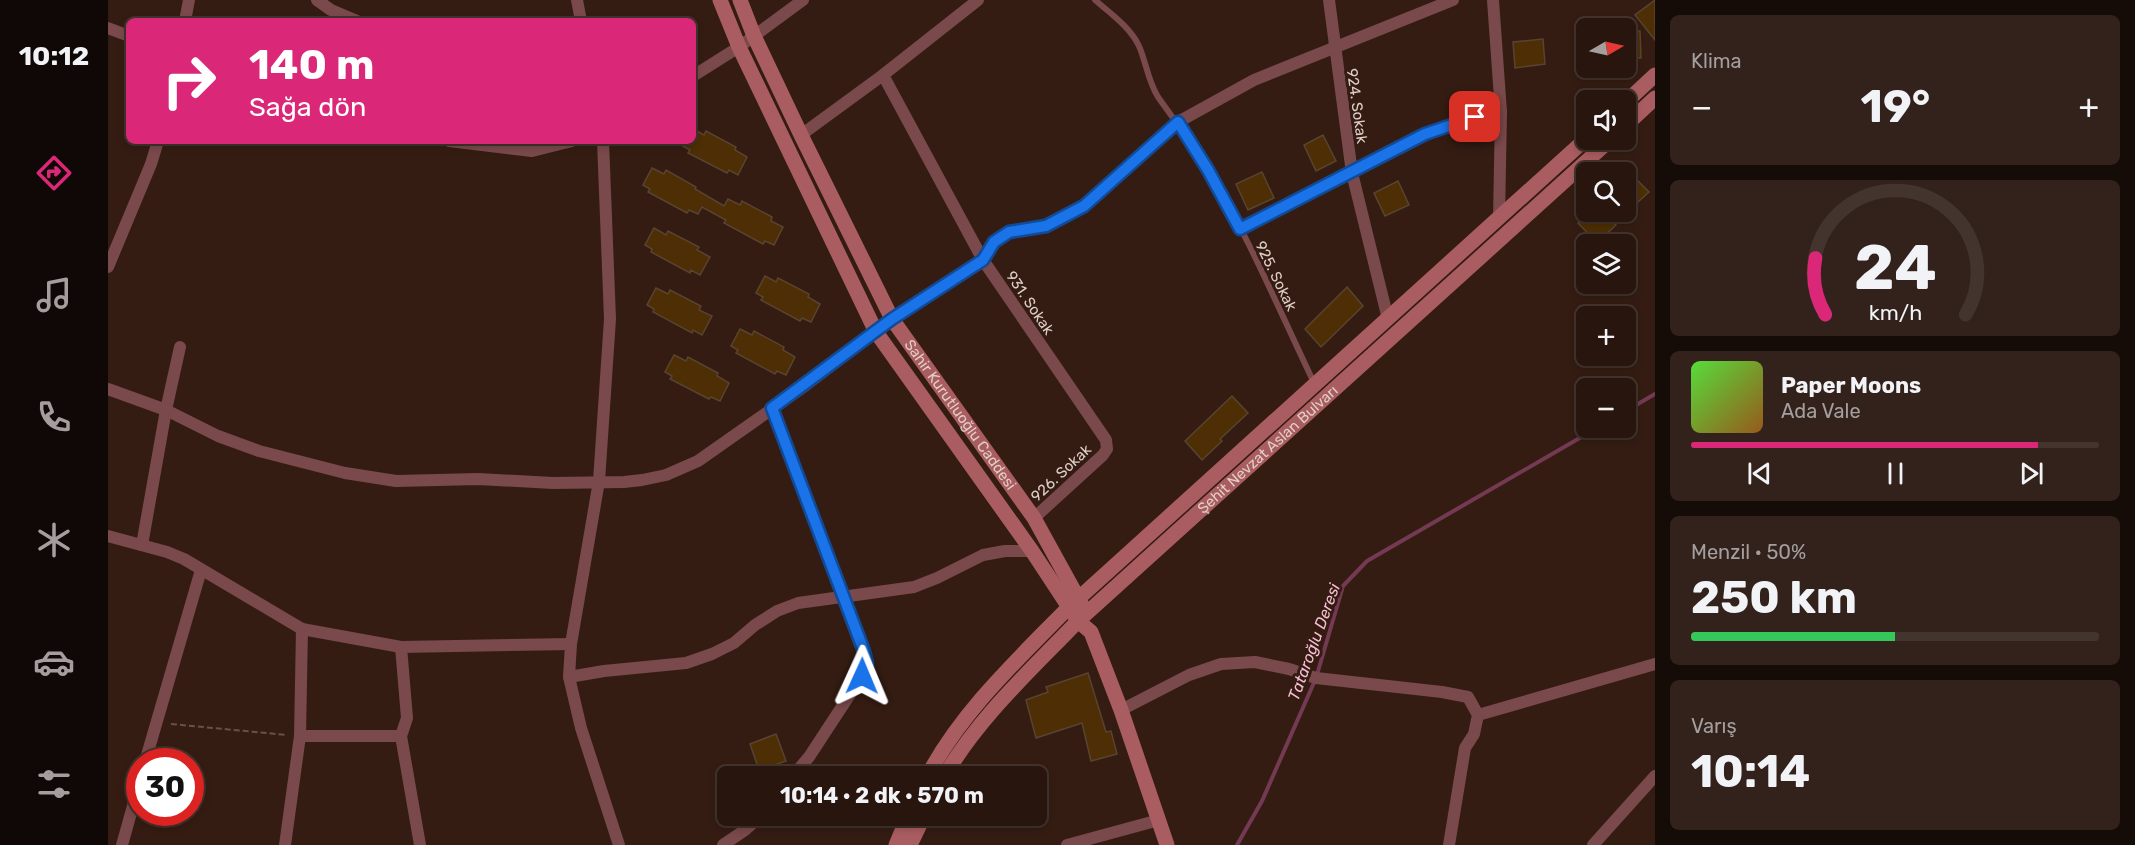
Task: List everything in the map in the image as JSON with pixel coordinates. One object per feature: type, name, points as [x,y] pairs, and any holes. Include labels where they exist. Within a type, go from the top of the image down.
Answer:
[{"type":"main road","name":"Sahir Kurutluoğlu Caddesi","points":[[720,0],[739,47],[876,332],[1032,551],[1074,603]]},
{"type":"main road","name":"Sahir Kurutluoğlu Caddesi","points":[[740,0],[754,36],[801,135],[892,319],[1034,518],[1074,603]]},
{"type":"main road","points":[[1636,93],[1655,75]]},
{"type":"main road","points":[[1636,116],[1655,98]]},
{"type":"main road","name":"Şehit Nevzat Aslan Bulvarı","points":[[934,766],[954,733],[975,707],[1074,603],[1576,148]]},
{"type":"main road","name":"Şehit Nevzat Aslan Bulvarı","points":[[952,766],[976,732],[1012,690],[1082,617],[1599,150]]},
{"type":"main road","points":[[1074,603],[1091,632],[1121,710],[1167,845]]},
{"type":"main road","points":[[896,845],[904,826]]},
{"type":"main road","points":[[910,845],[919,826]]},
{"type":"street","points":[[186,18],[189,0]]},
{"type":"street","points":[[317,0],[331,10],[350,18]]},
{"type":"street","points":[[577,0],[581,18]]},
{"type":"street","points":[[696,74],[739,47],[802,0]]},
{"type":"street","points":[[801,135],[884,75],[978,0]]},
{"type":"street","name":"924. Sokak","points":[[1329,0],[1352,173],[1388,319]]},
{"type":"street","points":[[108,389],[166,410],[218,435],[259,451],[345,473],[396,481],[478,479],[553,483],[642,480],[682,469],[772,408],[892,319],[983,260],[994,242],[1009,232],[1046,226],[1084,206],[1178,122],[1254,80],[1453,0]]},
{"type":"street","points":[[1493,0],[1501,112],[1499,218]]},
{"type":"street","points":[[108,28],[126,35]]},
{"type":"street","name":"931. Sokak","points":[[884,75],[983,260],[1104,436],[1107,449]]},
{"type":"street","points":[[1240,229],[1425,134],[1475,117],[1501,112]]},
{"type":"street","points":[[108,267],[147,174],[157,144]]},
{"type":"street","points":[[474,144],[532,151],[560,144]]},
{"type":"street","points":[[603,144],[610,319],[599,481],[571,644],[569,677],[581,728],[619,845]]},
{"type":"street","points":[[142,545],[166,410],[180,347]]},
{"type":"street","points":[[772,408],[867,663],[862,676],[801,766]]},
{"type":"street","name":"926. Sokak","points":[[1034,518],[1107,449]]},
{"type":"street","points":[[108,536],[184,559],[302,629],[401,647],[571,644]]},
{"type":"street","points":[[569,677],[686,663],[734,643],[755,625],[777,611],[798,603],[914,587],[983,555],[1005,551],[1032,551]]},
{"type":"street","points":[[149,748],[201,570]]},
{"type":"street","points":[[285,845],[300,736],[302,629]]},
{"type":"street","points":[[401,647],[407,718],[401,736],[420,845]]},
{"type":"street","points":[[1121,710],[1189,675],[1221,664],[1255,662],[1289,669],[1316,678],[1468,697],[1478,715],[1474,734],[1465,748],[1449,845]]},
{"type":"street","points":[[1478,715],[1655,664]]},
{"type":"street","points":[[300,736],[401,736]]},
{"type":"street","points":[[1593,845],[1655,776]]},
{"type":"street","points":[[1067,845],[1159,820]]},
{"type":"street","points":[[122,845],[127,826]]},
{"type":"street","points":[[723,845],[750,826]]},
{"type":"lane","name":"925. Sokak","points":[[1095,0],[1126,27],[1138,44],[1157,95],[1178,122],[1208,170],[1240,229],[1315,385]]},
{"type":"path","points":[[156,723],[300,736]]},
{"type":"building","points":[[1655,0],[1655,40],[1635,15]]},
{"type":"building","points":[[1636,31],[1640,31],[1641,58],[1636,58]]},
{"type":"building","points":[[1543,39],[1545,64],[1515,68],[1513,42]]},
{"type":"building","points":[[696,131],[704,135],[706,131],[736,147],[735,150],[747,157],[738,175],[729,170],[727,173],[688,153],[690,150],[679,144],[696,144]]},
{"type":"building","points":[[1323,135],[1336,161],[1316,171],[1304,145]]},
{"type":"building","points":[[652,168],[664,174],[666,170],[724,206],[728,199],[740,205],[742,201],[772,217],[771,221],[783,227],[774,245],[765,241],[763,244],[724,223],[726,220],[702,207],[698,214],[689,210],[687,213],[648,192],[650,189],[643,185]]},
{"type":"building","points":[[1262,172],[1274,198],[1248,210],[1236,184]]},
{"type":"building","points":[[1636,179],[1649,192],[1636,204]]},
{"type":"building","points":[[1398,181],[1409,205],[1385,216],[1374,193]]},
{"type":"building","points":[[1613,222],[1616,225],[1606,234],[1588,234],[1578,223]]},
{"type":"building","points":[[654,228],[666,235],[668,231],[699,247],[697,250],[710,257],[700,275],[691,270],[690,273],[651,252],[652,249],[645,245]]},
{"type":"building","points":[[765,276],[776,282],[778,278],[809,294],[808,297],[820,304],[811,322],[802,318],[800,321],[761,300],[763,297],[756,293]]},
{"type":"building","points":[[1347,287],[1363,306],[1321,347],[1305,329]]},
{"type":"building","points":[[656,288],[668,294],[670,290],[701,306],[699,310],[712,316],[702,335],[693,330],[692,333],[653,312],[654,309],[647,305]]},
{"type":"building","points":[[740,329],[752,335],[754,331],[784,347],[783,350],[795,357],[786,375],[777,371],[775,374],[736,353],[738,350],[731,346]]},
{"type":"building","points":[[674,355],[686,361],[688,357],[718,373],[717,376],[729,383],[720,401],[711,397],[709,399],[670,379],[672,376],[665,372]]},
{"type":"building","points":[[1232,396],[1248,413],[1220,439],[1222,441],[1202,460],[1185,441]]},
{"type":"building","points":[[1088,673],[1106,732],[1111,731],[1117,754],[1091,761],[1082,723],[1036,738],[1026,700],[1048,692],[1046,687]]},
{"type":"building","points":[[776,734],[786,761],[771,766],[758,766],[750,744]]},
{"type":"waterway","name":"Tataroğlu Deresi","points":[[1636,405],[1655,394]]},
{"type":"waterway","name":"Tataroğlu Deresi","points":[[1237,845],[1262,801],[1316,678],[1343,586],[1367,561],[1580,438]]},
{"type":"route","points":[[862,676],[867,663],[864,651],[772,408],[892,319],[983,260],[994,242],[1009,232],[1046,226],[1084,206],[1178,122],[1208,170],[1240,229],[1425,134],[1475,117]]}]
